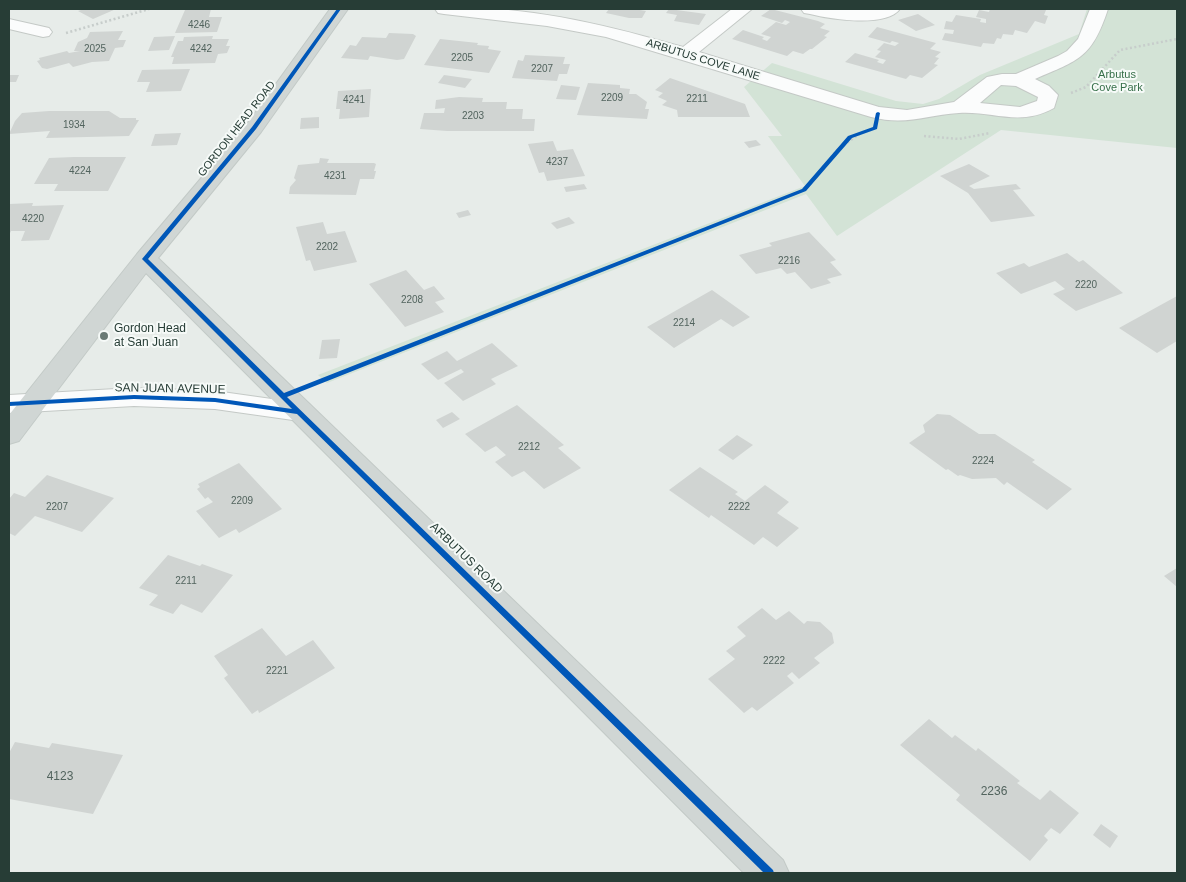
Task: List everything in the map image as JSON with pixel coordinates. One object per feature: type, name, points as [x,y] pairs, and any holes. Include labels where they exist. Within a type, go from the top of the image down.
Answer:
[{"type":"main road","name":"GORDON HEAD ROAD","points":[[9,434],[21,403],[145,259],[254,128],[340,9]]},
{"type":"main road","name":"ARBUTUS ROAD","points":[[145,259],[770,873]]},
{"type":"street","name":"ARBUTUS COVE LANE","points":[[444,9],[560,23],[607,32],[686,53],[878,113],[908,116],[960,107],[1020,113],[1036,110],[1047,104],[1048,95],[1039,87],[1020,81],[999,80],[987,85],[979,95],[960,107]]},
{"type":"street","points":[[686,53],[743,9]]},
{"type":"street","points":[[810,9],[860,17],[891,9]]},
{"type":"street","points":[[1020,81],[1024,76],[1065,61],[1076,54],[1091,35],[1099,9]]},
{"type":"street","points":[[9,24],[43,32]]},
{"type":"street","name":"SAN JUAN AVENUE","points":[[21,403],[134,397],[292,404]]},
{"type":"path","points":[[43,32],[70,33],[149,9]]},
{"type":"path","points":[[1048,95],[1074,92],[1086,87],[1120,50],[1177,39]]},
{"type":"path","points":[[292,404],[804,190],[850,137],[874,128],[878,113]]},
{"type":"green space","name":"Arbutus Cove Park","points":[[1087,9],[1177,9],[1177,148],[1001,130],[837,236],[806,194],[327,383],[318,375],[805,186],[768,136],[782,136],[744,87],[772,63],[896,101],[923,104],[939,99],[980,75],[1079,34]]},
{"type":"building","points":[[78,9],[116,9],[93,19],[78,11],[81,10]]},
{"type":"building","points":[[211,9],[209,17],[222,17],[217,32],[175,33],[185,10]]},
{"type":"building","points":[[609,9],[641,9],[646,11],[642,18],[629,18],[606,13]]},
{"type":"building","points":[[669,9],[706,14],[699,25],[674,21],[677,15],[666,13]]},
{"type":"building","points":[[771,9],[818,21],[825,24],[820,28],[830,31],[824,36],[827,37],[812,49],[803,54],[793,51],[787,56],[732,39],[743,30],[764,37],[762,39],[767,41],[771,37],[761,34],[776,22],[786,25],[790,22],[785,20],[782,23],[761,16]]},
{"type":"building","points":[[990,9],[1040,9],[1046,10],[1044,15],[1048,16],[1045,24],[1035,21],[1027,33],[1015,30],[1013,35],[1003,34],[1001,39],[997,38],[994,44],[983,43],[981,47],[942,40],[945,33],[953,34],[954,30],[944,29],[946,21],[952,22],[956,15],[981,19],[980,22],[986,23],[986,19],[976,17],[979,10],[989,12]]},
{"type":"building","points":[[918,14],[935,25],[916,31],[898,20]]},
{"type":"building","points":[[877,27],[936,43],[930,49],[941,52],[935,57],[939,58],[934,64],[938,65],[922,78],[910,75],[906,79],[845,62],[855,53],[879,60],[877,62],[883,64],[886,60],[875,57],[881,51],[877,50],[884,43],[895,46],[899,43],[892,41],[890,43],[868,37]]},
{"type":"building","points":[[123,31],[118,40],[126,40],[123,47],[115,48],[109,61],[92,62],[73,67],[69,63],[47,69],[42,68],[37,61],[40,60],[39,58],[67,51],[69,53],[80,51],[74,51],[78,42],[87,38],[90,32]]},
{"type":"building","points":[[389,33],[413,34],[416,36],[404,59],[397,60],[370,56],[368,60],[341,58],[350,45],[356,46],[362,37],[386,38]]},
{"type":"building","points":[[175,36],[169,50],[148,51],[154,37]]},
{"type":"building","points":[[213,36],[212,39],[229,39],[226,46],[230,46],[227,53],[218,54],[215,63],[172,64],[174,57],[171,57],[178,41],[183,41],[184,37]]},
{"type":"building","points":[[440,39],[478,43],[477,45],[489,46],[488,49],[501,51],[489,73],[424,65]]},
{"type":"building","points":[[525,55],[565,57],[563,64],[570,64],[567,74],[559,74],[557,81],[512,78],[518,60],[523,61]]},
{"type":"building","points":[[190,69],[181,91],[146,92],[150,82],[137,82],[142,70]]},
{"type":"building","points":[[9,75],[19,75],[16,82],[9,82]]},
{"type":"building","points":[[444,75],[472,79],[465,88],[438,83]]},
{"type":"building","points":[[670,78],[745,104],[750,117],[678,117],[677,110],[662,105],[667,101],[658,97],[663,93],[655,90]]},
{"type":"building","points":[[588,83],[620,85],[620,88],[630,89],[629,94],[636,94],[647,102],[645,109],[649,109],[647,119],[577,115]]},
{"type":"building","points":[[561,85],[580,87],[576,100],[556,99]]},
{"type":"building","points":[[371,89],[369,117],[339,119],[340,109],[336,109],[338,91]]},
{"type":"building","points":[[459,97],[483,98],[482,102],[507,102],[506,109],[523,109],[522,119],[535,119],[534,131],[447,131],[420,129],[424,113],[444,113],[445,108],[435,109],[436,100]]},
{"type":"building","points":[[109,111],[120,118],[136,118],[136,120],[139,120],[129,136],[46,138],[50,131],[9,134],[15,121],[22,113]]},
{"type":"building","points":[[319,117],[319,128],[300,129],[301,118]]},
{"type":"building","points":[[181,133],[177,145],[151,146],[155,134]]},
{"type":"building","points":[[756,140],[761,145],[749,148],[744,142]]},
{"type":"building","points":[[553,141],[557,151],[573,149],[585,176],[547,181],[544,172],[539,173],[528,144]]},
{"type":"building","points":[[126,157],[108,191],[54,191],[58,184],[34,184],[49,158]]},
{"type":"building","points":[[320,158],[329,159],[327,163],[374,163],[376,164],[374,171],[376,171],[374,179],[360,179],[356,195],[289,194],[290,187],[296,180],[294,178],[298,165],[319,163]]},
{"type":"building","points":[[969,164],[990,176],[969,186],[974,189],[1016,184],[1021,189],[1013,190],[1035,216],[991,222],[968,193],[940,176]]},
{"type":"building","points":[[584,184],[587,189],[566,192],[564,187]]},
{"type":"building","points":[[33,203],[32,206],[64,205],[49,240],[21,241],[25,231],[11,231],[9,235],[9,204]]},
{"type":"building","points":[[468,210],[471,215],[459,218],[456,213]]},
{"type":"building","points":[[569,217],[575,223],[557,229],[551,223]]},
{"type":"building","points":[[323,222],[327,234],[345,231],[357,262],[314,271],[310,260],[306,261],[296,227]]},
{"type":"building","points":[[809,232],[836,260],[830,262],[842,275],[827,279],[831,283],[811,289],[795,272],[787,274],[781,268],[756,274],[739,255],[772,246],[769,243]]},
{"type":"building","points":[[1067,253],[1079,262],[1083,260],[1123,293],[1076,311],[1053,294],[1065,289],[1055,281],[1021,294],[996,273],[1024,263],[1029,267]]},
{"type":"building","points":[[406,270],[424,290],[434,286],[445,299],[435,302],[444,312],[405,327],[369,284]]},
{"type":"building","points":[[712,290],[750,317],[733,327],[721,319],[674,348],[647,327]]},
{"type":"building","points":[[1177,296],[1177,341],[1157,353],[1119,328]]},
{"type":"building","points":[[340,339],[337,358],[319,359],[322,340]]},
{"type":"building","points":[[492,343],[518,366],[491,379],[496,384],[463,401],[444,383],[464,372],[461,369],[438,380],[421,364],[447,351],[457,361]]},
{"type":"building","points":[[517,405],[564,445],[558,448],[581,468],[544,489],[524,471],[512,477],[495,462],[506,455],[496,446],[485,452],[465,434]]},
{"type":"building","points":[[452,412],[460,419],[443,428],[436,420]]},
{"type":"building","points":[[937,414],[950,415],[979,434],[995,434],[1035,460],[1032,462],[1072,489],[1047,510],[1007,482],[1004,485],[996,478],[972,479],[958,476],[948,469],[946,470],[909,443],[925,432],[923,425]]},
{"type":"building","points":[[737,435],[753,445],[733,460],[718,450]]},
{"type":"building","points":[[239,463],[282,509],[239,533],[236,529],[219,538],[196,511],[213,502],[208,497],[205,499],[197,489],[200,487],[198,484]]},
{"type":"building","points":[[700,467],[738,492],[735,494],[745,501],[765,485],[789,502],[777,513],[799,528],[777,547],[763,537],[754,545],[711,515],[709,518],[669,490]]},
{"type":"building","points":[[47,475],[114,498],[82,532],[35,516],[15,536],[9,533],[9,499],[14,493],[25,497]]},
{"type":"building","points":[[168,555],[233,575],[202,613],[181,604],[173,614],[149,605],[158,595],[139,588]]},
{"type":"building","points":[[1177,568],[1177,587],[1164,576]]},
{"type":"building","points":[[762,608],[776,620],[789,611],[804,624],[807,621],[820,622],[832,633],[834,643],[814,658],[820,663],[799,679],[792,672],[787,676],[794,683],[757,711],[752,707],[744,713],[708,679],[735,659],[726,651],[746,636],[737,627]]},
{"type":"building","points":[[262,628],[286,656],[313,640],[335,668],[259,713],[258,710],[252,714],[224,678],[228,675],[214,656]]},
{"type":"building","points":[[929,719],[952,738],[955,735],[976,751],[978,748],[1020,781],[1017,783],[1040,800],[1050,790],[1079,813],[1060,834],[1051,828],[1044,836],[1048,840],[1030,861],[956,800],[960,795],[900,745]]},
{"type":"building","points":[[15,742],[49,748],[52,743],[123,755],[93,814],[9,799],[9,753]]},
{"type":"building","points":[[1101,824],[1118,836],[1110,848],[1093,835]]},
{"type":"cycle path","points":[[339,9],[254,128],[145,259],[770,873]]},
{"type":"cycle path","points":[[283,396],[804,190],[850,137],[875,128],[878,113]]},
{"type":"cycle path","points":[[9,404],[134,397],[215,400],[300,412]]},
{"type":"place","name":"Gordon Head at San Juan","points":[[104,336]]}]
